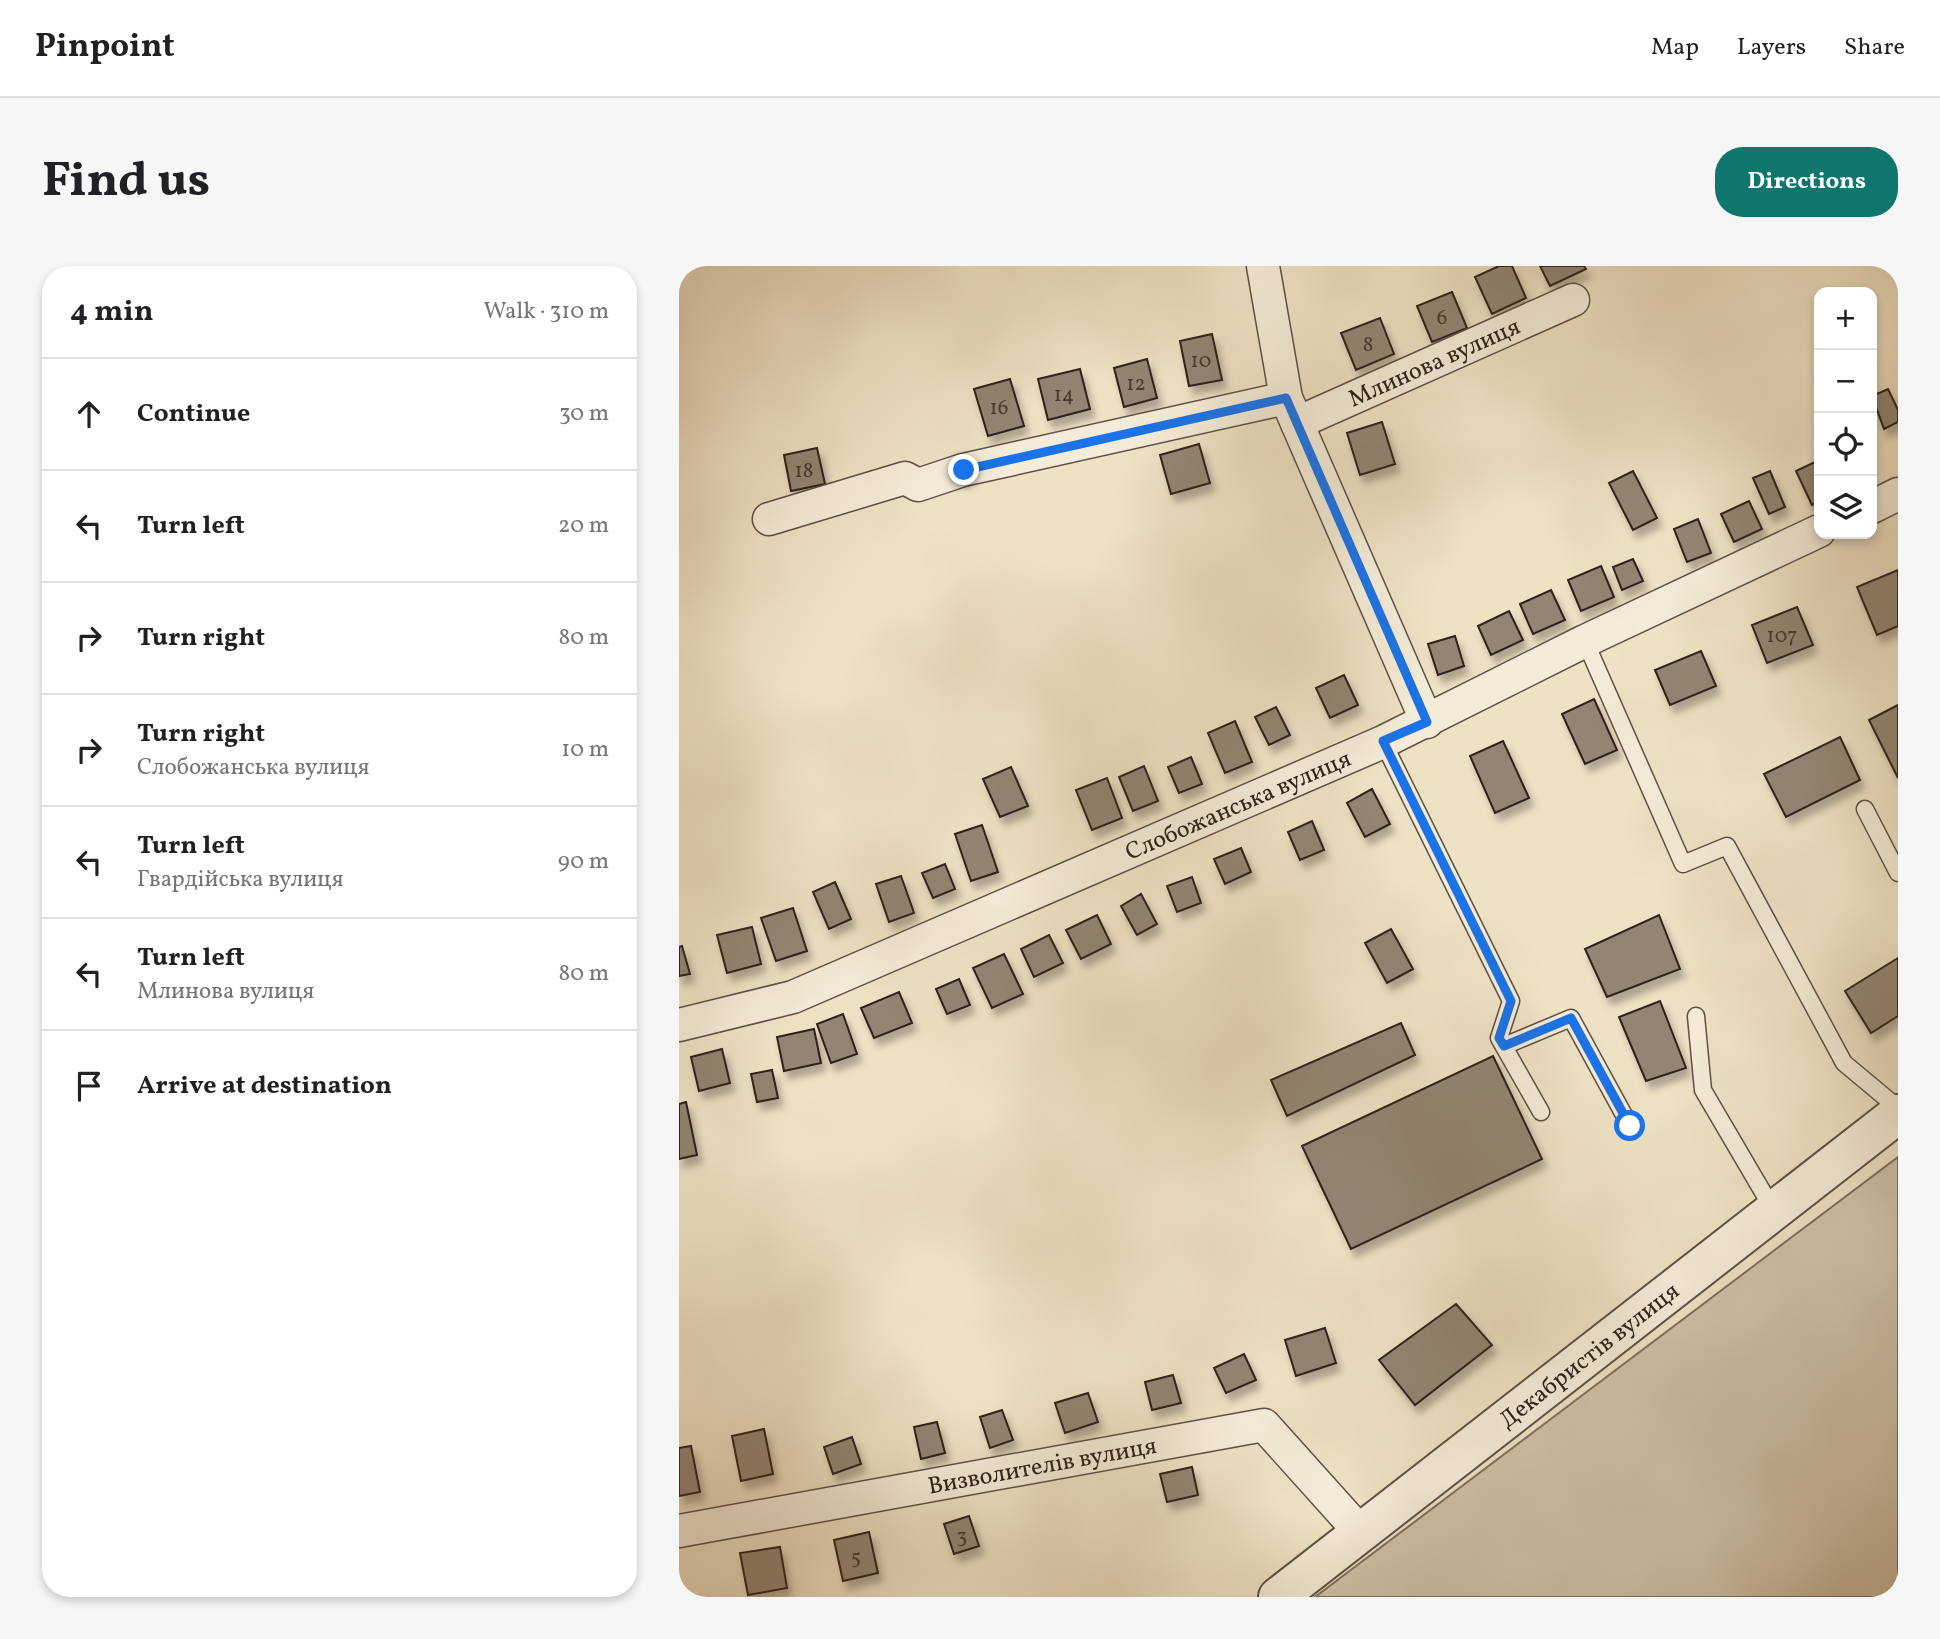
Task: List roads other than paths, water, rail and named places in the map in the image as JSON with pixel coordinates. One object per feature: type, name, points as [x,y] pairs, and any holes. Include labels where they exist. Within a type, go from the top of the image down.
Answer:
[{"type":"street","points":[[1263,266],[1291,410],[1427,722]]},
{"type":"street","name":"Млинова вулиця","points":[[769,519],[905,478],[918,485],[964,470],[1291,410],[1573,300]]},
{"type":"street","points":[[1877,504],[1898,494]]},
{"type":"street","name":"Слобожанська вулиця","points":[[679,1026],[793,997],[1427,722],[1585,641],[1814,533]]},
{"type":"street","name":"Декабристів вулиця","points":[[1278,1597],[1898,1114]]},
{"type":"street","name":"Визволителів вулиця","points":[[679,1531],[1264,1425],[1361,1533]]},
{"type":"lane","points":[[1585,641],[1683,864],[1727,846],[1844,1063],[1898,1108]]},
{"type":"lane","points":[[1383,741],[1511,1001],[1499,1038],[1541,1112]]},
{"type":"lane","points":[[1865,809],[1898,873]]},
{"type":"lane","points":[[1696,1016],[1703,1090],[1774,1211]]},
{"type":"lane","points":[[1504,1046],[1571,1018],[1630,1126]]}]
